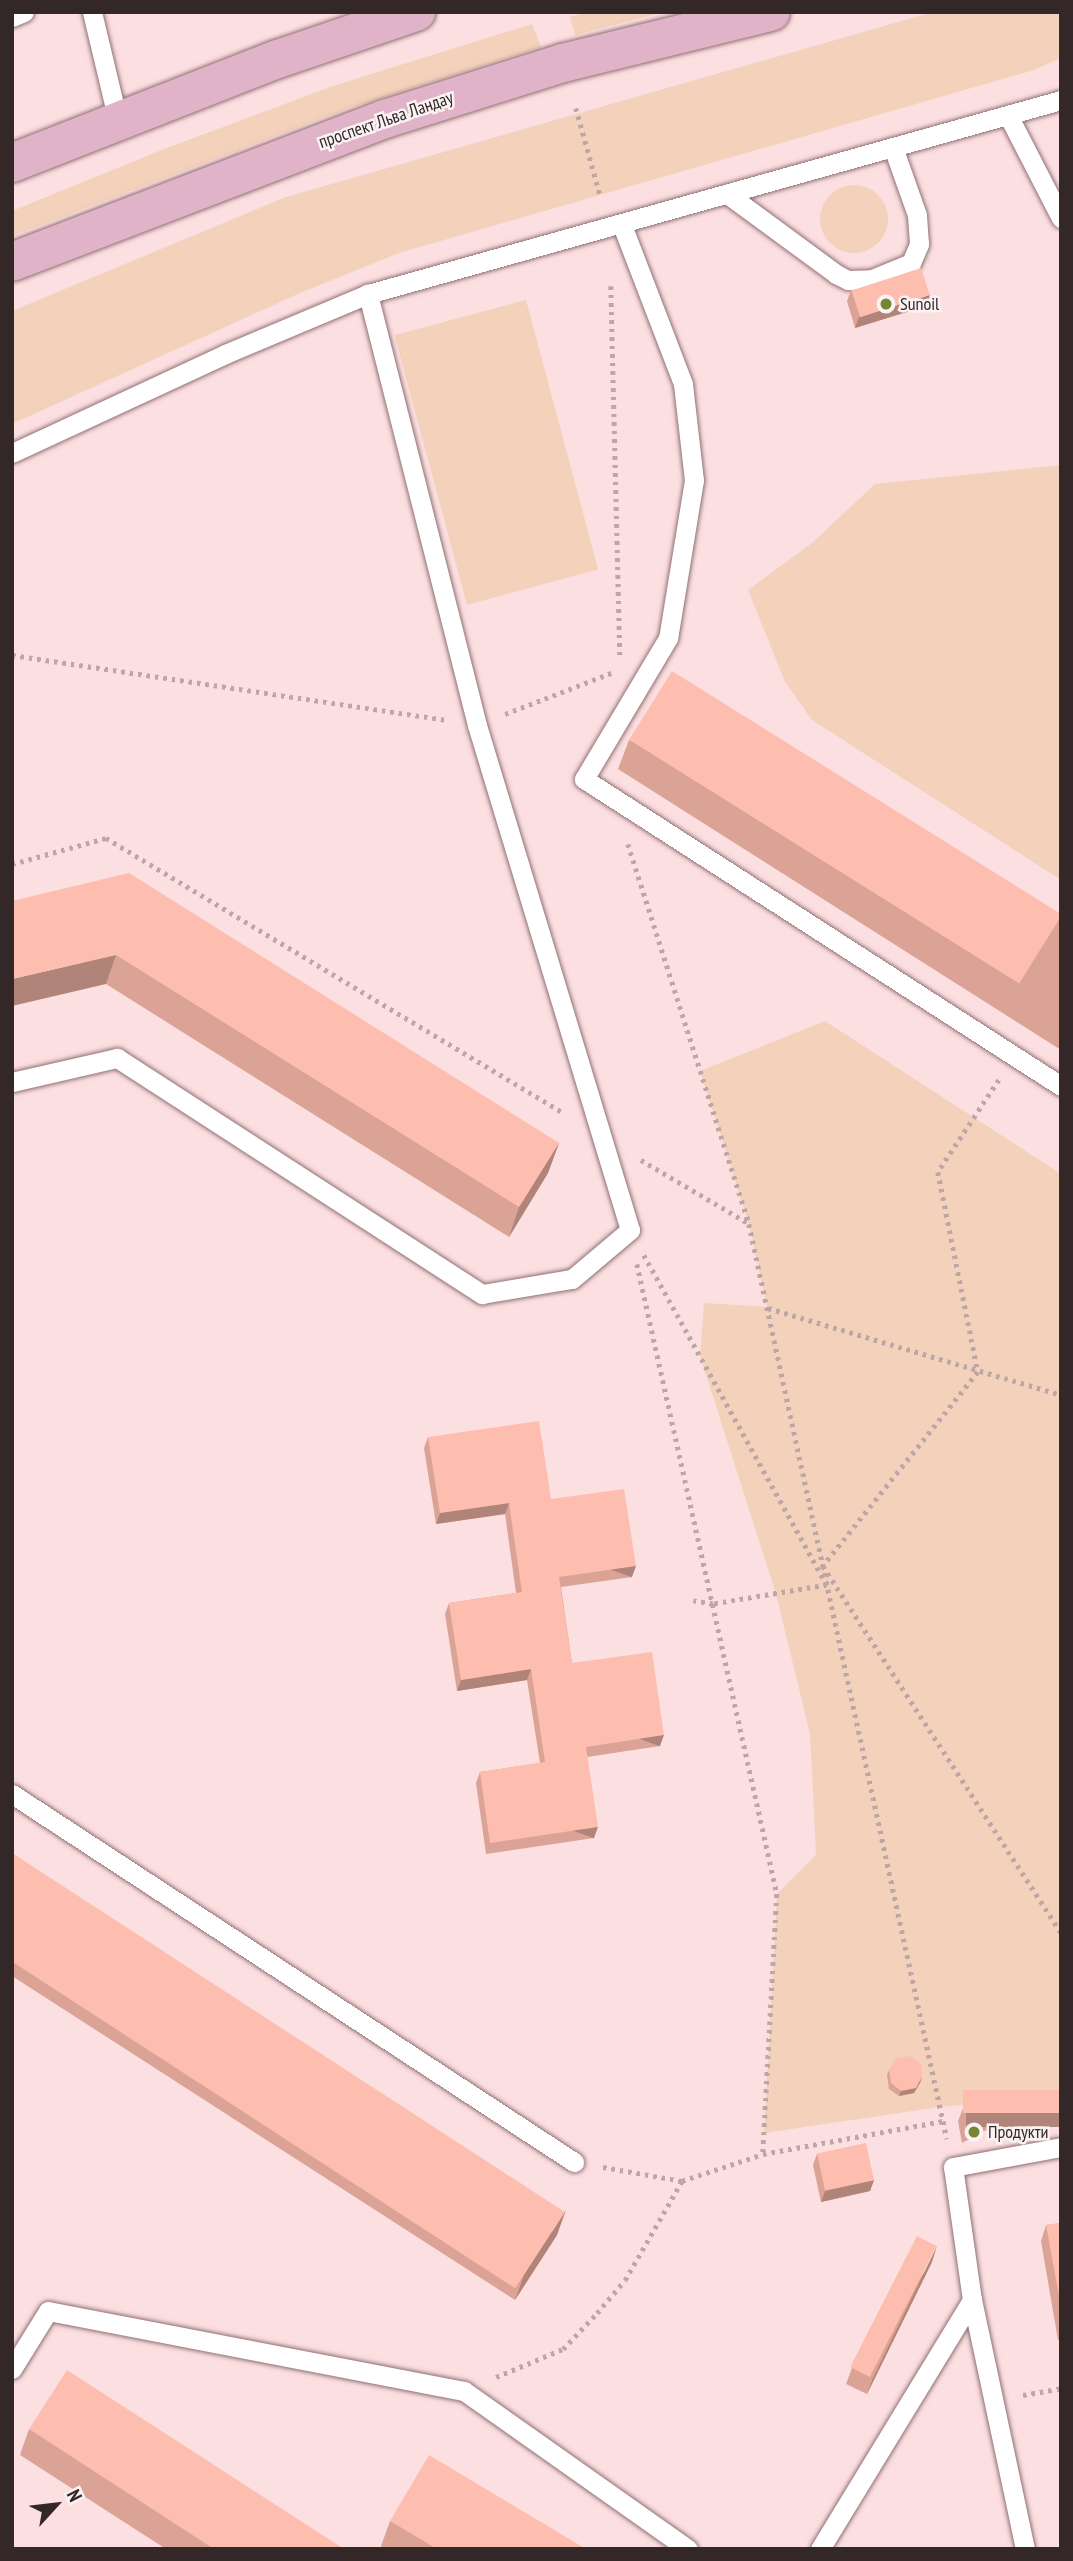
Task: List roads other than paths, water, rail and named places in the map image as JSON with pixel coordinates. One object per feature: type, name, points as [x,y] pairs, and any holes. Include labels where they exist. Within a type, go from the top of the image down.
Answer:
[{"type":"main road","points":[[12,163],[278,58],[416,12]]},
{"type":"main road","name":"проспект Льва Ландау","points":[[12,261],[384,119],[564,63],[771,12]]},
{"type":"lane","points":[[12,17],[24,12]]},
{"type":"lane","points":[[92,12],[118,121]]},
{"type":"lane","points":[[12,453],[225,354],[368,294],[730,196],[1061,100]]},
{"type":"lane","points":[[1008,115],[1061,218]]},
{"type":"lane","points":[[730,196],[836,274],[848,280],[872,279],[911,263],[919,244],[917,215],[894,150]]},
{"type":"lane","points":[[616,226],[683,384],[694,480],[668,638],[584,779],[1061,1086]]},
{"type":"lane","points":[[12,1082],[117,1058],[482,1294],[572,1279],[630,1230],[605,1138],[477,725],[368,294]]},
{"type":"lane","points":[[12,1794],[574,2162]]},
{"type":"lane","points":[[1025,2549],[972,2300],[953,2167],[1061,2147]]},
{"type":"lane","points":[[820,2549],[972,2300]]},
{"type":"lane","points":[[12,2369],[48,2311],[464,2391],[688,2549]]},
{"type":"place","name":"Sunoil","points":[[886,304]]},
{"type":"place","name":"Продукти","points":[[974,2132]]}]
